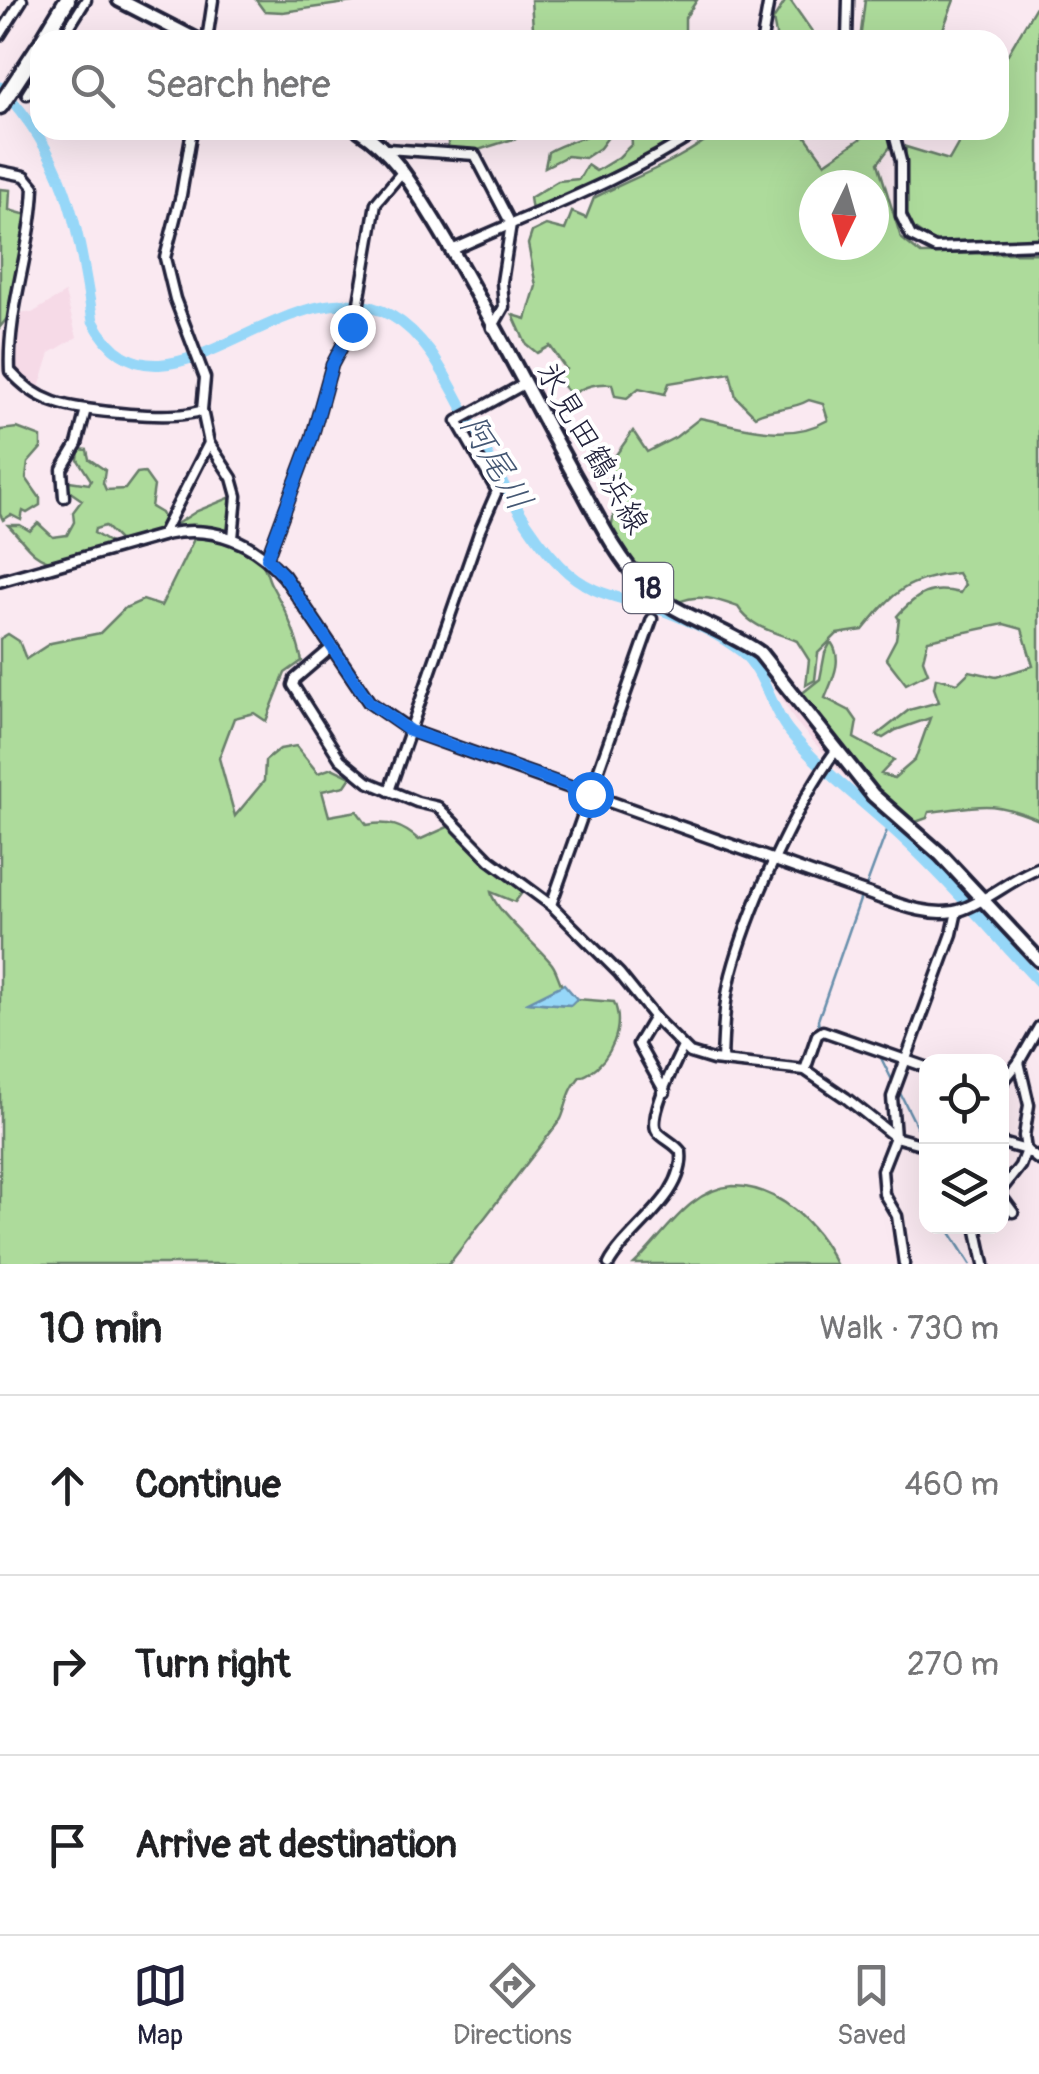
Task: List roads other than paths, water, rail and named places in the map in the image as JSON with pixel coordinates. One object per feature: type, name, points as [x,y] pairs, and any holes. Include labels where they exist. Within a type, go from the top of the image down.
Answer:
[{"type":"highway","points":[[51,30],[69,0]]},
{"type":"highway","points":[[0,110],[30,63]]},
{"type":"highway","points":[[0,110],[30,66]]},
{"type":"main road","points":[[119,0],[178,30]]},
{"type":"main road","name":"氷見田鶴浜線","points":[[373,140],[403,171],[452,250],[602,523],[644,586],[760,653],[834,754],[882,805],[940,854],[1039,960]]},
{"type":"street","points":[[0,35],[22,0]]},
{"type":"street","points":[[67,30],[86,0]]},
{"type":"street","points":[[208,30],[213,0]]},
{"type":"street","points":[[764,30],[769,0]]},
{"type":"street","points":[[846,30],[848,0]]},
{"type":"street","points":[[27,94],[30,89]]},
{"type":"street","points":[[190,140],[165,258],[176,300],[204,371],[207,387],[202,410],[208,443],[232,478],[238,509],[233,538]]},
{"type":"street","points":[[452,250],[606,183],[682,140]]},
{"type":"street","points":[[896,140],[901,160],[901,216],[910,236],[935,248],[1039,244]]},
{"type":"street","points":[[386,149],[475,155],[511,224],[502,282],[504,307],[492,328]]},
{"type":"street","points":[[0,170],[25,176],[34,187],[30,236],[10,328],[10,371],[25,387],[50,401],[86,409],[172,415],[202,410]]},
{"type":"street","points":[[267,558],[312,437],[332,365],[354,323],[376,202],[403,171]]},
{"type":"street","points":[[0,378],[10,371]]},
{"type":"street","points":[[389,791],[496,491],[457,421],[524,384]]},
{"type":"street","points":[[64,497],[62,470],[77,444],[86,409]]},
{"type":"street","points":[[162,535],[208,443]]},
{"type":"street","points":[[0,581],[162,535],[191,530],[233,538],[267,558],[284,576],[369,702],[410,731],[922,910],[961,910],[1039,868]]},
{"type":"street","points":[[551,905],[652,618]]},
{"type":"street","points":[[330,648],[295,679],[293,686],[340,759],[368,782],[438,807],[490,860],[551,905],[619,973],[683,1047],[704,1058],[805,1070],[895,1137],[919,1142]]},
{"type":"street","points":[[722,1061],[723,1020],[743,936],[776,861],[834,754]]},
{"type":"street","points":[[904,1264],[897,1216],[884,1194],[882,1170],[895,1137],[892,1097],[961,910]]},
{"type":"street","points":[[654,1016],[638,1044],[665,1092]]},
{"type":"street","points":[[1009,1074],[1039,1027]]},
{"type":"street","points":[[805,1070],[823,1031],[919,1064]]},
{"type":"street","points":[[609,1264],[666,1195],[683,1158],[674,1142],[657,1131],[653,1119],[683,1047]]},
{"type":"street","points":[[1009,1179],[1026,1150],[1029,1104],[1019,1062]]},
{"type":"street","points":[[1005,1144],[1026,1150],[1039,1160]]},
{"type":"street","points":[[1009,1207],[1013,1212]]},
{"type":"street","points":[[978,1234],[984,1264]]},
{"type":"water","points":[[564,984],[577,999],[571,1005],[528,1002]]},
{"type":"waterway","name":"阿尾川","points":[[0,87],[30,124]]},
{"type":"waterway","name":"阿尾川","points":[[40,140],[56,168],[75,224],[93,321],[121,354],[153,365],[189,359],[310,309],[352,304],[392,316],[417,336],[436,361],[521,514],[560,565],[596,590],[683,618],[742,652],[801,746],[926,860],[1039,982]]},
{"type":"waterway","points":[[866,887],[889,825]]},
{"type":"waterway","points":[[819,1029],[818,1020],[861,897]]},
{"type":"waterway","points":[[820,1036],[880,1056],[893,1082]]},
{"type":"waterway","points":[[899,1091],[919,1131]]},
{"type":"waterway","points":[[951,1234],[970,1264]]}]
